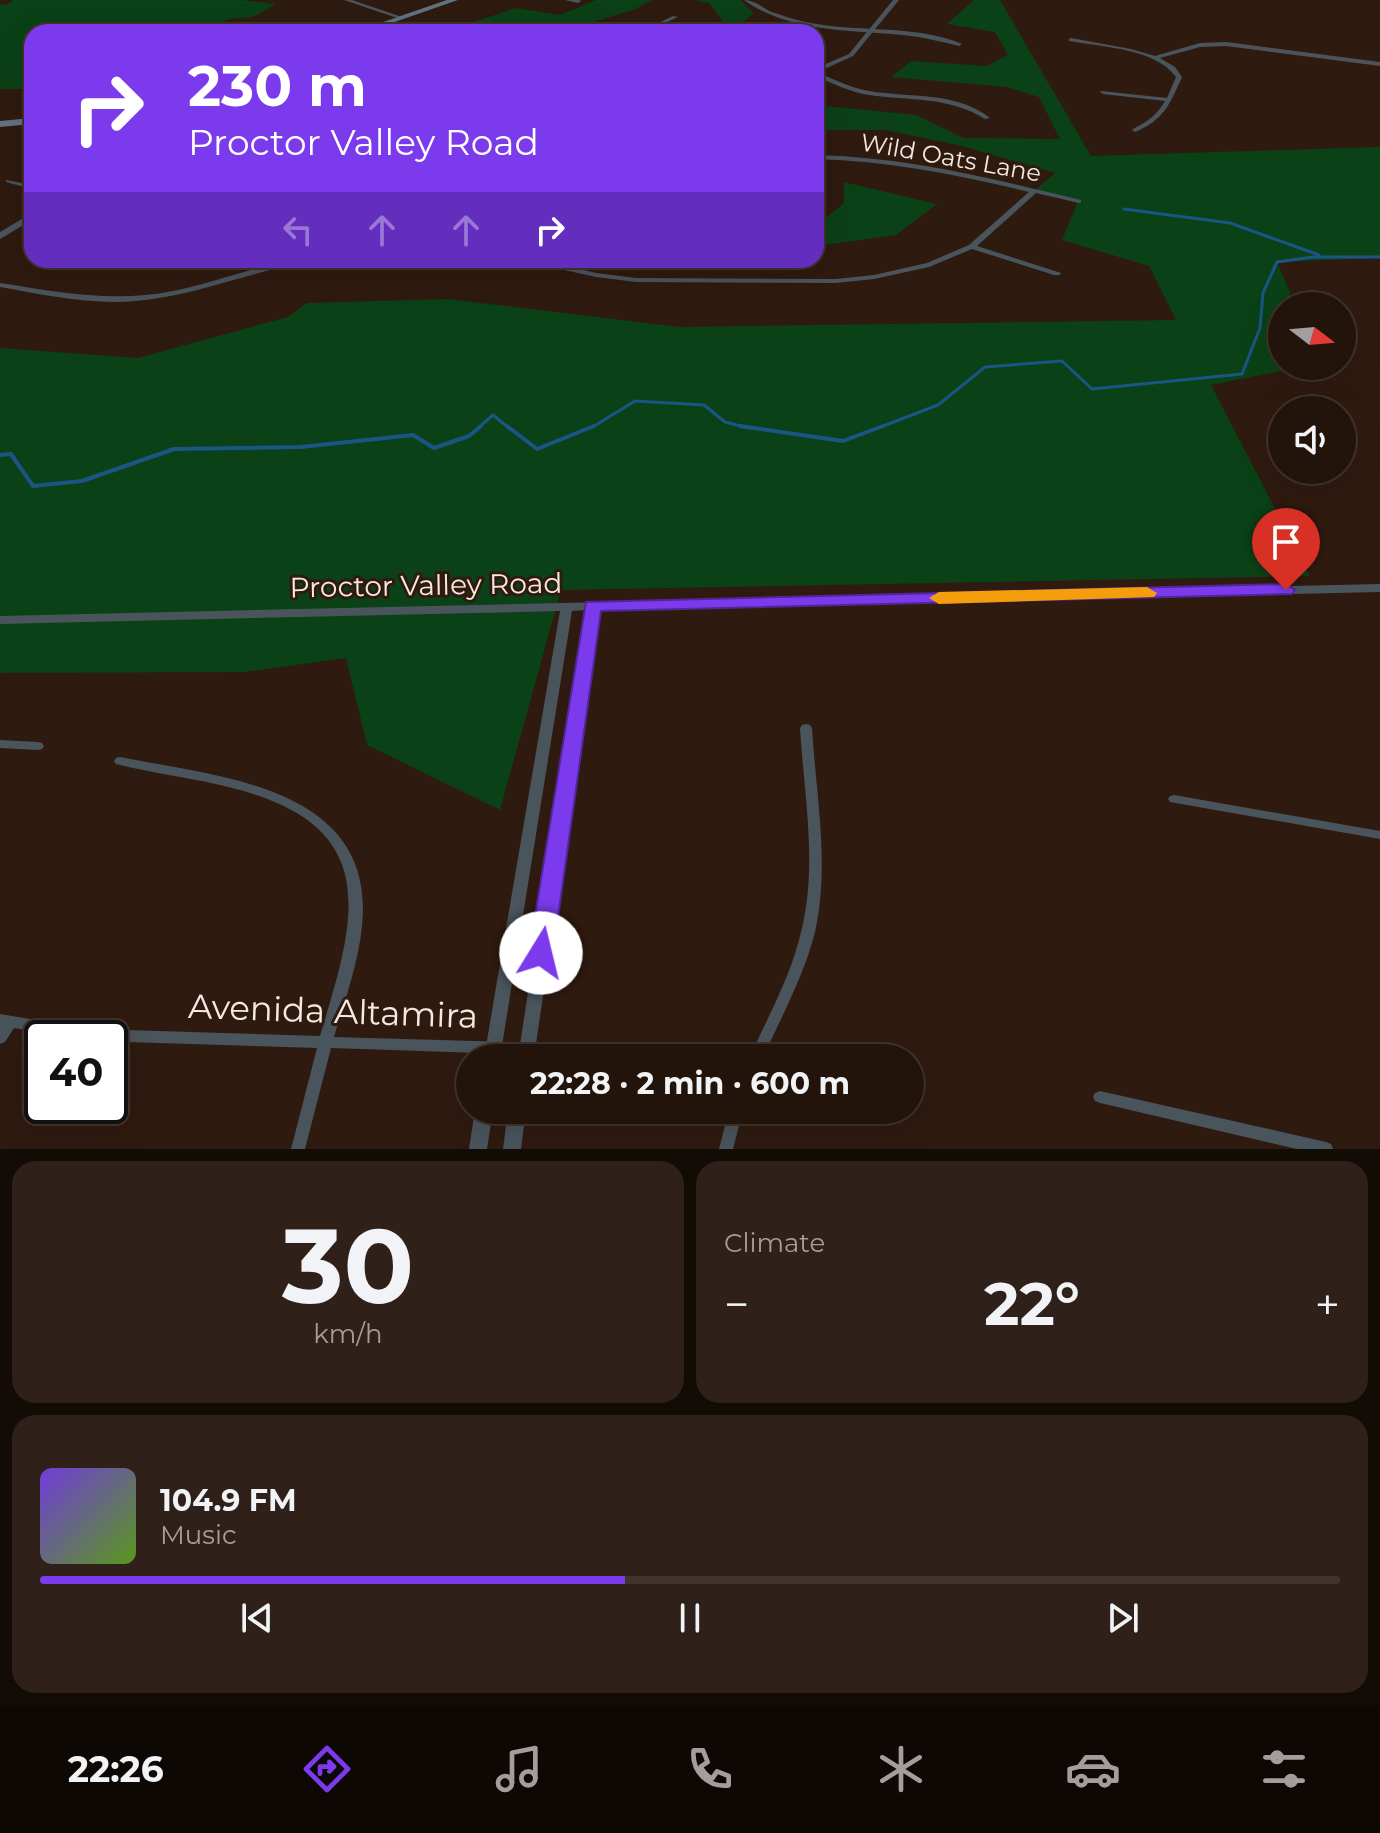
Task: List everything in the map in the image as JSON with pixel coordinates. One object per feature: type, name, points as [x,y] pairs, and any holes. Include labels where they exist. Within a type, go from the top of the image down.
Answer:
[{"type":"main road","points":[[383,24],[454,0]]},
{"type":"main road","points":[[0,124],[24,122]]},
{"type":"street","points":[[347,0],[402,18]]},
{"type":"street","points":[[568,0],[578,1]]},
{"type":"street","points":[[747,0],[764,12],[779,17],[941,38],[959,44]]},
{"type":"street","points":[[824,68],[847,58],[896,0]]},
{"type":"street","points":[[660,24],[675,17]]},
{"type":"street","points":[[1071,40],[1156,58],[1170,65],[1179,75],[1155,121],[1135,130]]},
{"type":"street","points":[[1156,58],[1200,45],[1226,44],[1380,64]]},
{"type":"street","points":[[824,76],[854,90],[947,102],[979,111],[987,118]]},
{"type":"street","points":[[1103,92],[1168,100]]},
{"type":"street","name":"Wild Oats Lane","points":[[824,158],[905,163],[1079,201]]},
{"type":"street","points":[[8,181],[24,185]]},
{"type":"street","points":[[566,268],[636,280],[836,281],[903,272],[941,261],[972,247],[1034,191]]},
{"type":"street","points":[[0,236],[24,221]]},
{"type":"street","points":[[972,247],[1057,273]]},
{"type":"street","points":[[0,285],[81,298],[137,299],[219,283],[263,268]]},
{"type":"street","name":"Proctor Valley Road","points":[[0,620],[1380,588]]},
{"type":"street","points":[[493,1044],[567,606]]},
{"type":"street","points":[[528,1044],[593,606]]},
{"type":"street","points":[[762,1044],[800,958],[809,929],[814,857],[806,728]]},
{"type":"street","points":[[0,744],[38,746]]},
{"type":"street","points":[[120,761],[223,783],[283,800],[314,818],[337,841],[354,879],[358,912],[353,948],[298,1149]]},
{"type":"street","points":[[1174,799],[1380,835]]},
{"type":"street","points":[[0,1038],[5,1022]]},
{"type":"street","name":"Avenida Altamira","points":[[5,1022],[126,1036],[326,1040],[456,1049]]},
{"type":"street","points":[[1100,1097],[1326,1149]]},
{"type":"street","points":[[478,1149],[482,1124]]},
{"type":"street","points":[[512,1149],[515,1124]]},
{"type":"street","points":[[726,1149],[732,1124]]},
{"type":"green space","points":[[13,0],[241,0],[276,4],[253,17],[229,19],[218,24],[24,24],[24,89],[0,89],[0,4],[6,5]]},
{"type":"green space","points":[[596,0],[652,0],[636,9],[587,24],[468,24],[516,8],[560,15]]},
{"type":"green space","points":[[694,0],[740,0],[754,13],[740,24],[722,24],[724,23],[709,3]]},
{"type":"green space","points":[[974,0],[1000,0],[1091,156],[1380,147],[1380,258],[1277,262],[1290,292],[1268,292],[1268,374],[1211,385],[1310,576],[561,590],[500,810],[367,745],[346,658],[244,672],[0,673],[0,348],[138,358],[288,317],[307,303],[448,299],[680,327],[1176,320],[1149,266],[1062,240],[1078,201],[1034,191],[1055,173],[962,146],[886,130],[824,130],[824,106],[916,115],[964,138],[1060,139],[1039,97],[1007,87],[891,77],[911,61],[987,66],[1008,55],[995,32],[947,24]]},
{"type":"green space","points":[[844,182],[937,204],[896,235],[824,245],[824,219],[844,203]]},
{"type":"waterway","points":[[1124,209],[1230,223],[1319,255]]},
{"type":"waterway","points":[[878,428],[938,405],[985,367],[1062,361],[1092,389],[1242,374],[1260,328],[1263,293],[1277,262],[1313,257],[1380,257]]},
{"type":"waterway","points":[[591,428],[635,401],[704,405],[725,422],[741,426]]},
{"type":"waterway","points":[[478,428],[493,415],[509,428]]},
{"type":"waterway","points":[[0,455],[11,454],[33,486],[82,481],[174,449],[301,447],[413,435],[434,448],[469,436],[481,426]]},
{"type":"waterway","points":[[507,426],[537,449],[594,426]]},
{"type":"waterway","points":[[741,426],[843,441],[883,426]]},
{"type":"waterway","points":[[741,426],[748,428]]},
{"type":"slow traffic","points":[[939,598],[1147,593]]},
{"type":"route","points":[[541,953],[593,606],[1286,590]]}]
